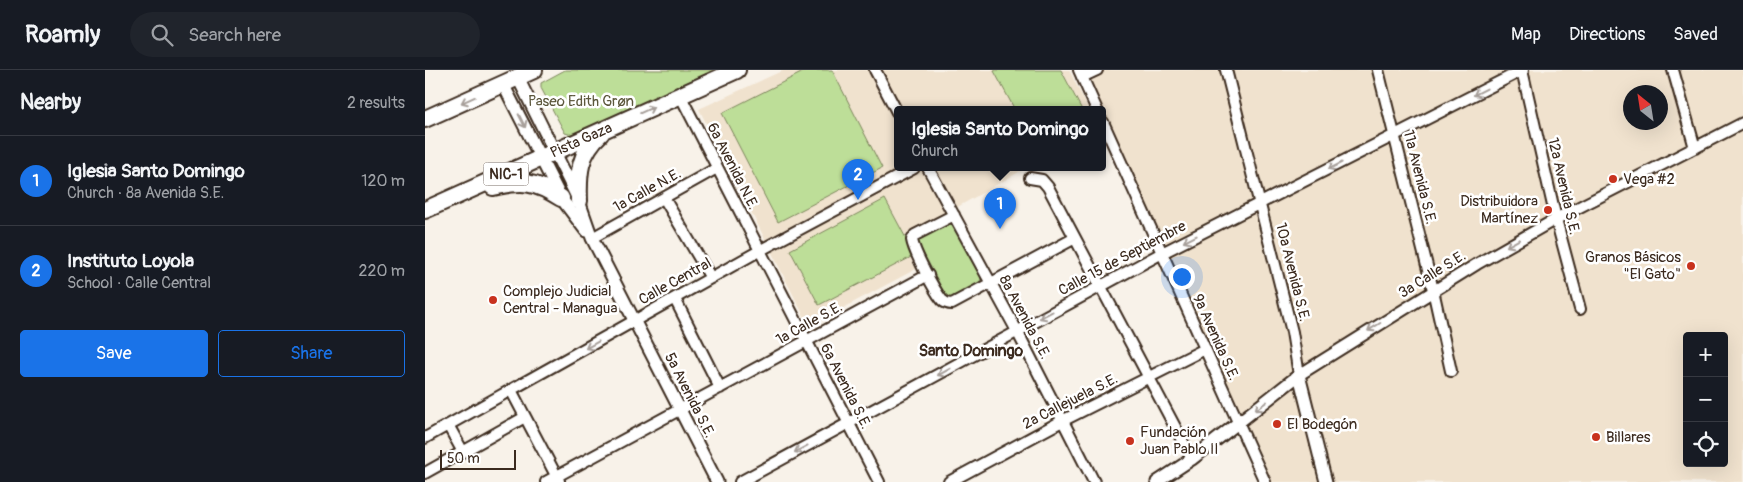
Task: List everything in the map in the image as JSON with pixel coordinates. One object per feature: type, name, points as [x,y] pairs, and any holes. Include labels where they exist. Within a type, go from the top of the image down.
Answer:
[{"type":"highway","points":[[425,120],[511,78],[534,70]]},
{"type":"highway","name":"Pista Gaza","points":[[425,210],[737,70]]},
{"type":"highway","points":[[579,201],[579,172],[582,158],[590,144],[608,128]]},
{"type":"highway","points":[[457,196],[511,183],[523,182],[538,185],[561,198]]},
{"type":"street","points":[[875,70],[894,106]]},
{"type":"street","points":[[1095,106],[1080,74],[1097,70]]},
{"type":"street","name":"10a Avenida S.E.","points":[[1226,70],[1261,204],[1292,332],[1299,375],[1326,482]]},
{"type":"street","name":"11a Avenida S.E.","points":[[1378,70],[1451,370]]},
{"type":"street","name":"Calle 15 de Septiembre","points":[[740,482],[1162,253],[1522,70]]},
{"type":"street","name":"12a Avenida S.E.","points":[[1522,70],[1556,220],[1580,309]]},
{"type":"street","points":[[1673,70],[1695,148]]},
{"type":"street","points":[[511,78],[548,155],[561,198],[592,238]]},
{"type":"street","points":[[511,78],[548,155],[579,201],[592,238]]},
{"type":"street","name":"6a Avenida N.E.","points":[[680,95],[759,251]]},
{"type":"street","name":"3a Calle S.E.","points":[[1157,482],[1192,459],[1299,375],[1433,290],[1556,220],[1743,123]]},
{"type":"street","name":"9a Avenida S.E.","points":[[1106,129],[1265,482]]},
{"type":"street","name":"1a Calle N.E.","points":[[592,238],[717,168]]},
{"type":"street","name":"Calle Central","points":[[425,438],[759,251],[908,171]]},
{"type":"street","name":"8a Avenida S.E.","points":[[930,171],[1017,331],[1094,482]]},
{"type":"street","points":[[1030,178],[1042,180],[1048,187],[1192,459]]},
{"type":"street","points":[[665,198],[711,278]]},
{"type":"street","points":[[954,215],[915,235],[912,240],[928,275],[941,298],[946,303],[952,304],[1075,238]]},
{"type":"street","name":"5a Avenida S.E.","points":[[592,238],[717,482]]},
{"type":"street","name":"6a Avenida S.E.","points":[[759,251],[879,482]]},
{"type":"street","name":"1a Calle S.E.","points":[[546,482],[557,479],[928,275]]},
{"type":"street","points":[[675,299],[720,388]]},
{"type":"street","name":"2a Callejuela S.E.","points":[[949,482],[1062,421],[1205,349]]},
{"type":"street","points":[[511,390],[557,479]]},
{"type":"street","points":[[425,473],[525,417]]},
{"type":"street","points":[[448,425],[463,452]]},
{"type":"shaded area","points":[[784,70],[1069,70],[1087,106],[894,106],[894,171],[1021,171],[901,239],[916,269],[809,326],[699,109]]},
{"type":"shaded area","points":[[1079,70],[1743,70],[1743,482],[1265,482],[1106,129],[1106,106],[1095,106]]},
{"type":"green space","name":"Paseo Edith Grøn","points":[[565,70],[727,70],[576,136],[565,133],[541,88],[541,83]]},
{"type":"green space","points":[[807,70],[832,70],[882,168],[778,222],[722,113]]},
{"type":"green space","points":[[1061,70],[1080,106],[1013,106],[994,71]]},
{"type":"green space","points":[[885,199],[915,255],[819,305],[790,250]]},
{"type":"green space","points":[[946,224],[953,224],[957,229],[981,274],[981,279],[976,287],[951,300],[947,298],[917,241]]},
{"type":"place","name":"Vega #2","points":[[1613,179]]},
{"type":"place","name":"Instituto Loyola","points":[[858,200]]},
{"type":"place","name":"Distribuidora Martínez","points":[[1548,210]]},
{"type":"place","name":"Iglesia Santo Domingo","points":[[1000,229]]},
{"type":"place","name":"Granos Básicos \"El Gato\"","points":[[1691,266]]},
{"type":"place","name":"Complejo Judicial Central - Managua","points":[[493,300]]},
{"type":"place","name":"El Bodegón","points":[[1277,424]]},
{"type":"place","name":"Billares","points":[[1596,437]]},
{"type":"place","name":"Fundación Juan Pablo II","points":[[1130,441]]},
{"type":"district","name":"Santo Domingo","points":[[971,350]]}]
